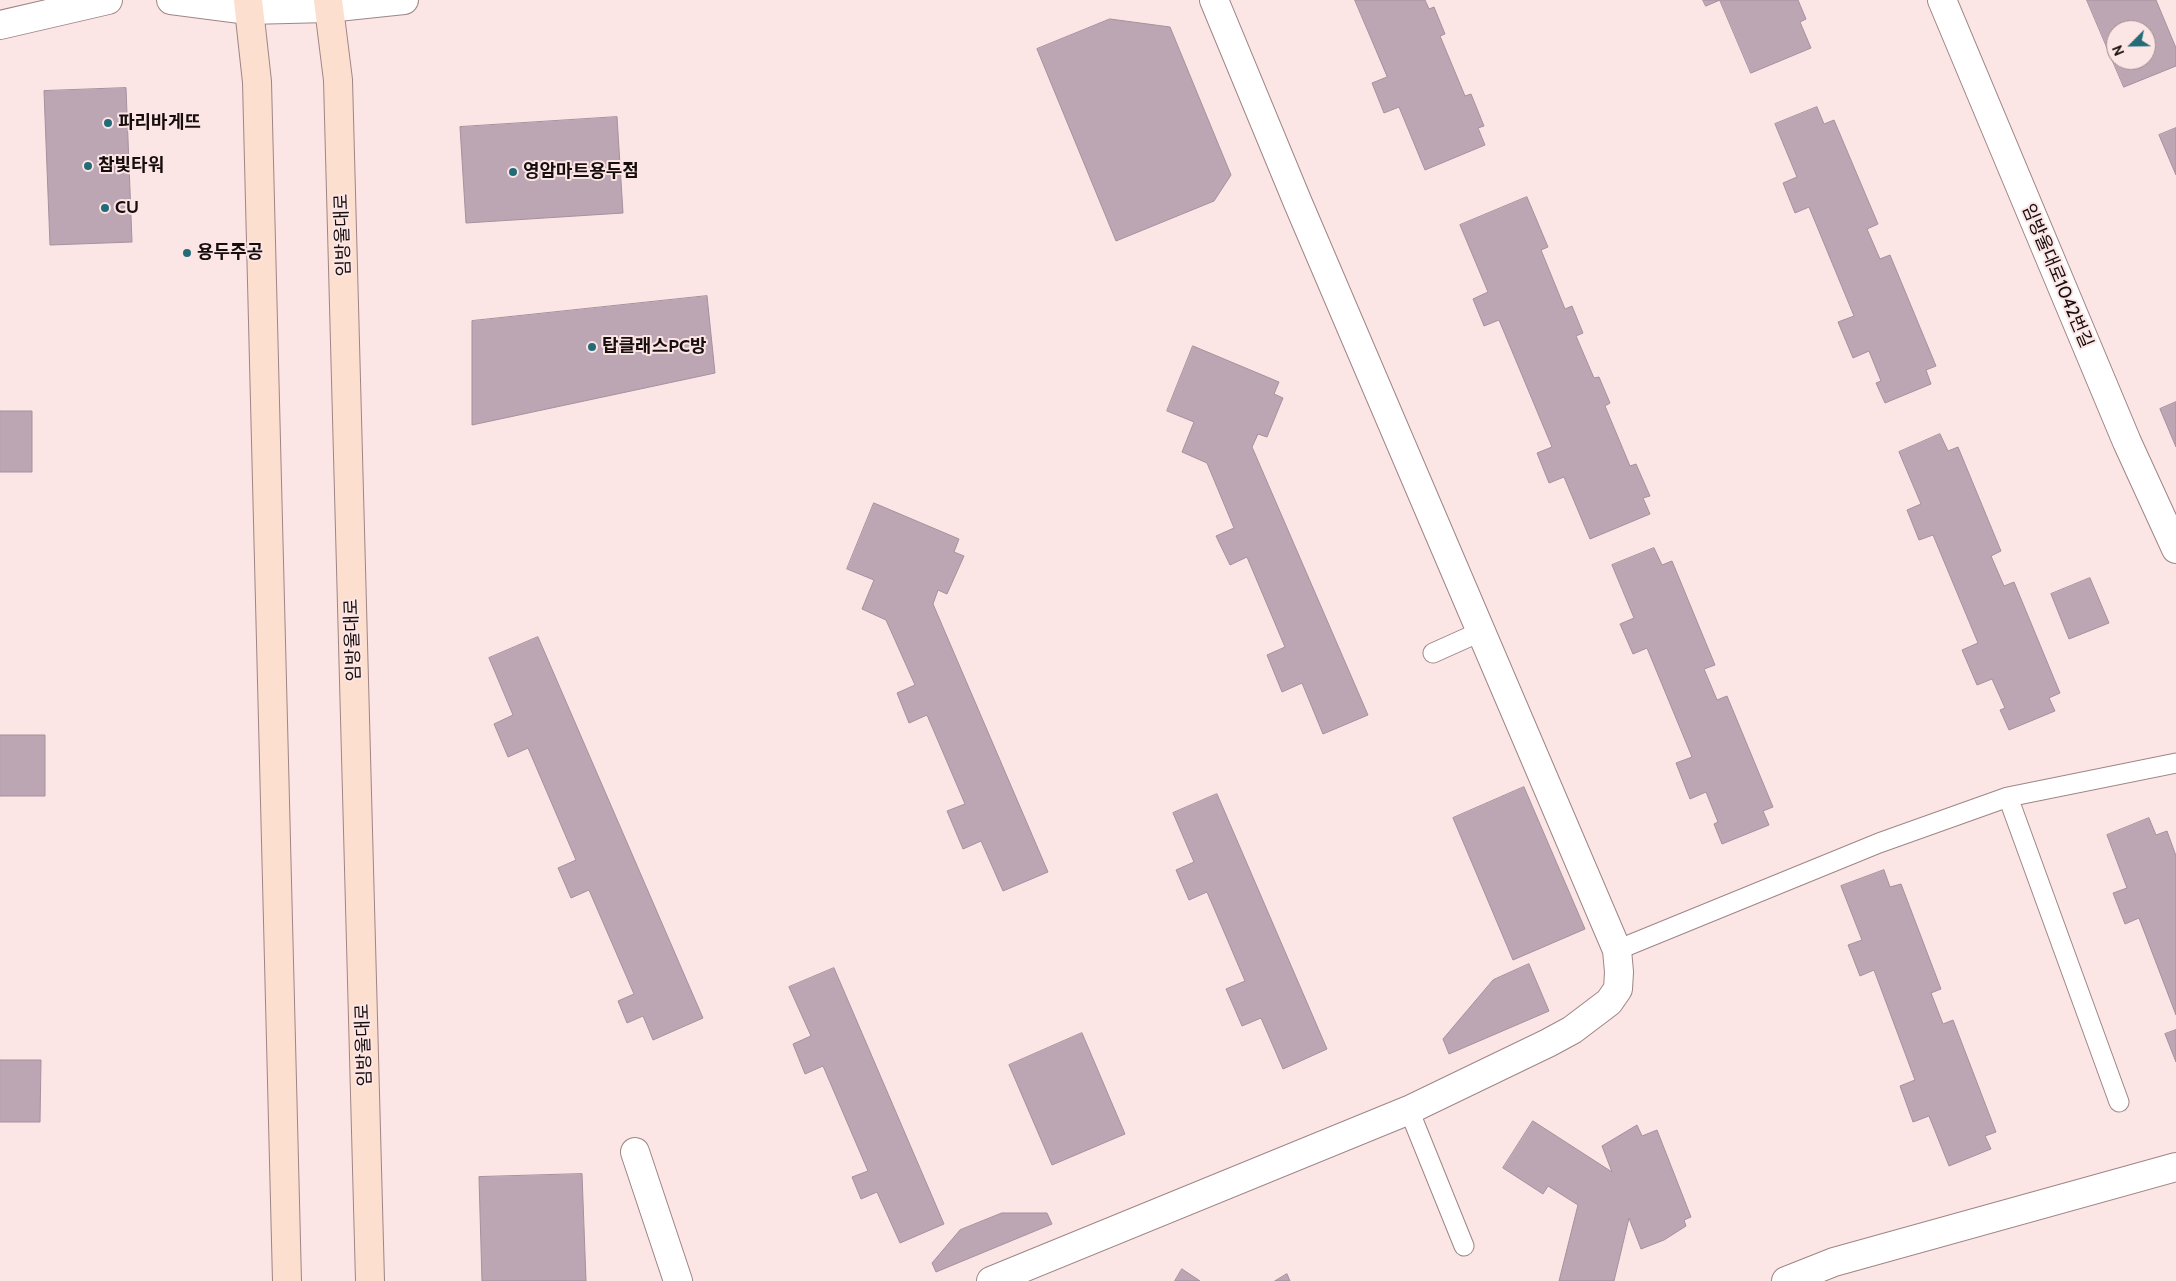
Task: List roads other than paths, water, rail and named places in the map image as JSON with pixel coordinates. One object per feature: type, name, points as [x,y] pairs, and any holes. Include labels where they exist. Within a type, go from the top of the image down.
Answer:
[{"type":"main road","name":"임방울대로","points":[[328,4],[338,80],[370,1281]]},
{"type":"main road","points":[[248,5],[257,82],[287,1281]]},
{"type":"main road","points":[[280,1281],[286,1224]]},
{"type":"street","points":[[0,25],[108,0]]},
{"type":"street","points":[[172,0],[248,5],[328,4],[404,0]]},
{"type":"street","points":[[1004,1278],[1409,1110],[1572,1030],[1601,1009],[1618,989],[1620,972],[1617,950],[1298,203],[1214,0]]},
{"type":"street","name":"임방울대로1042번길","points":[[1942,0],[2126,442],[2176,550]]},
{"type":"street","points":[[636,1152],[678,1281]]},
{"type":"street","points":[[1786,1281],[1834,1262],[2176,1167]]},
{"type":"lane","points":[[1433,653],[1482,631]]},
{"type":"lane","points":[[1617,950],[1870,847],[2008,797],[2176,763]]},
{"type":"lane","points":[[2008,797],[2119,1102]]},
{"type":"lane","points":[[1409,1110],[1464,1246]]},
{"type":"place","name":"파리바게뜨","points":[[108,123]]},
{"type":"place","name":"참빛타워","points":[[88,166]]},
{"type":"place","name":"영암마트용두점","points":[[513,172]]},
{"type":"place","name":"CU","points":[[105,208]]},
{"type":"place","name":"용두주공","points":[[187,253]]},
{"type":"place","name":"탑클래스PC방","points":[[592,347]]}]
